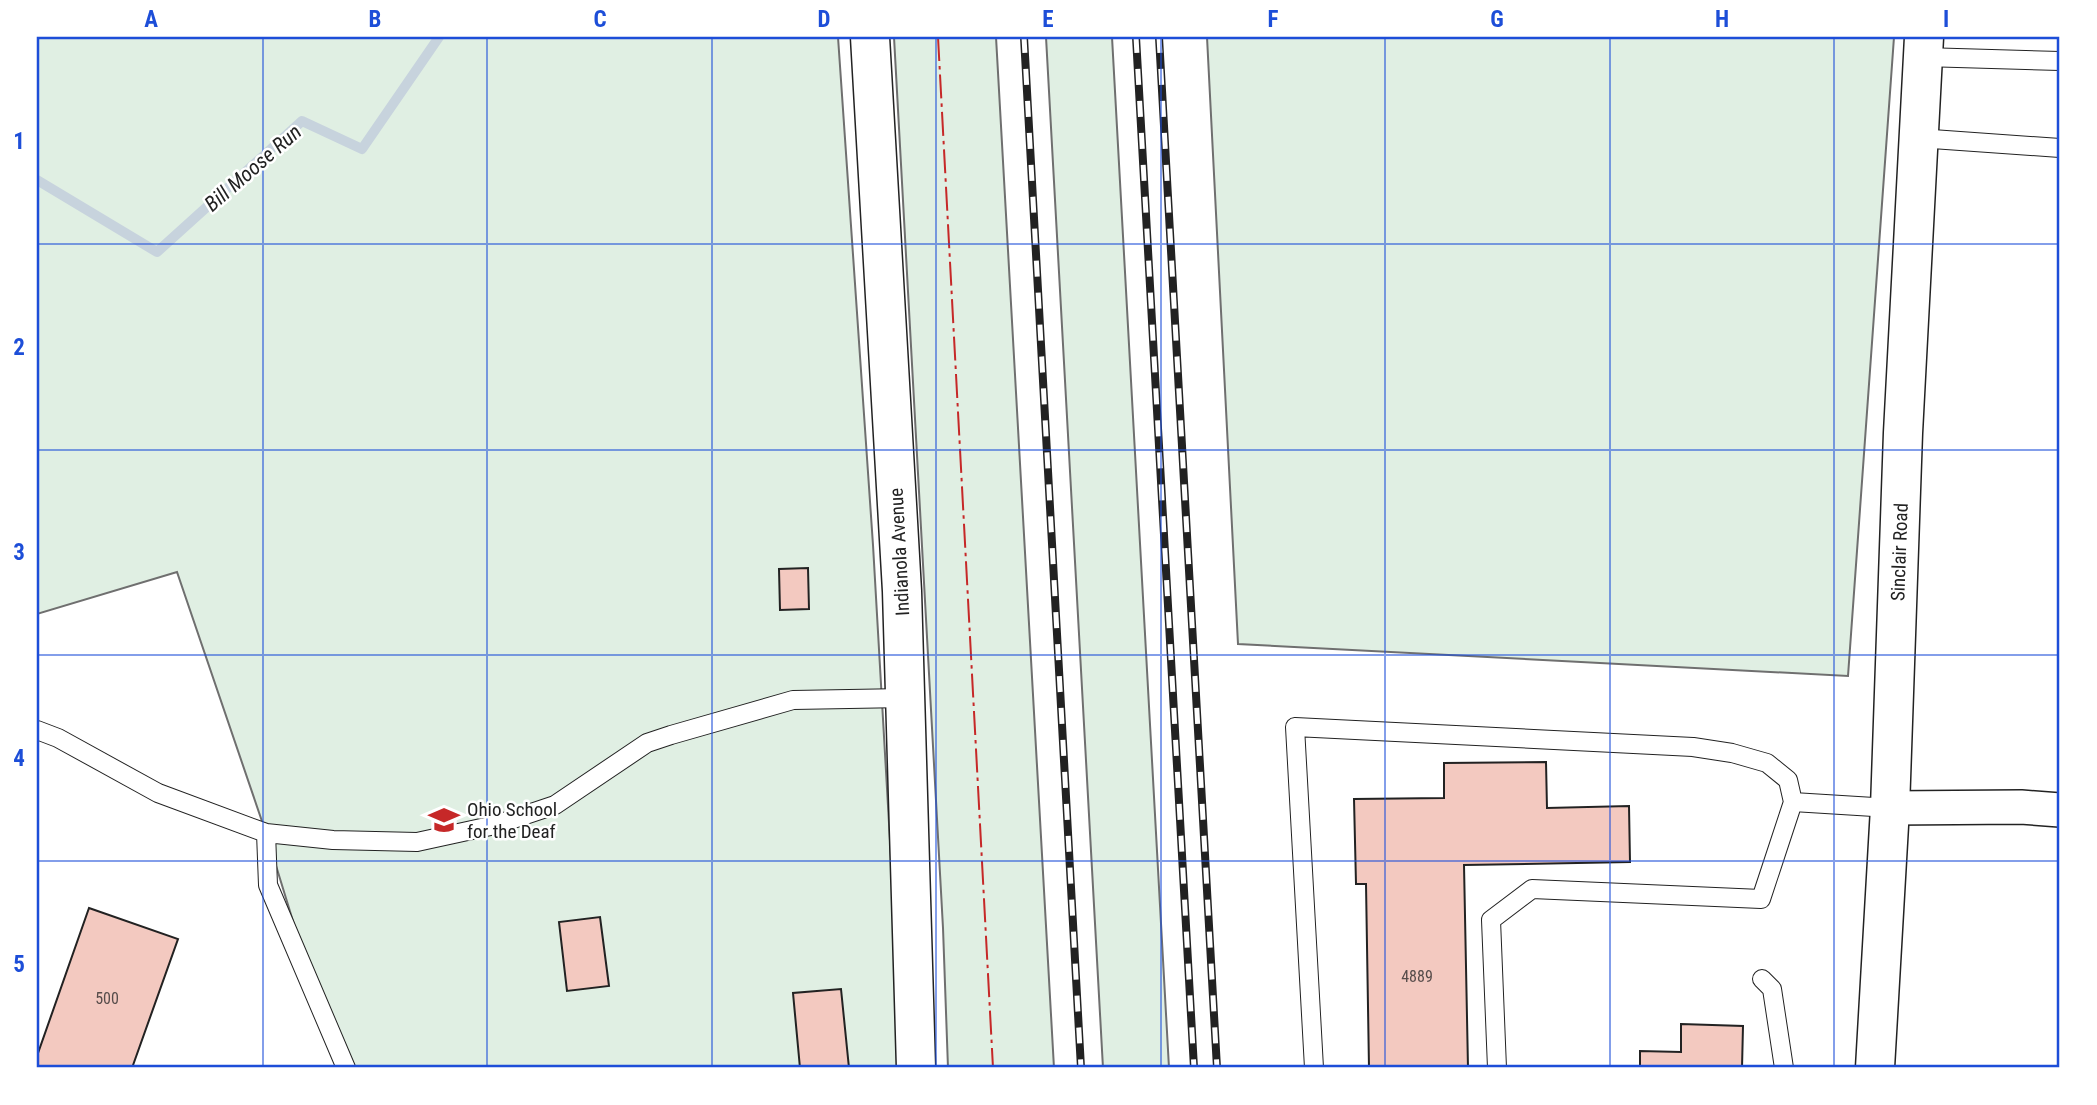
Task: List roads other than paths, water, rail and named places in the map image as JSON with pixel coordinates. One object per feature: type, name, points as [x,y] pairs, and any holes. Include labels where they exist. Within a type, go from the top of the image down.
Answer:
[{"type":"main road","name":"Indianola Avenue","points":[[870,37],[901,577],[916,1068]]},
{"type":"main road","name":"Sinclair Road","points":[[1875,1068],[1890,808],[1903,433],[1923,47]]},
{"type":"street","points":[[1890,808],[2060,807]]},
{"type":"lane","points":[[1923,47],[2060,61]]},
{"type":"lane","points":[[1918,138],[2060,148]]},
{"type":"lane","points":[[37,730],[58,738],[158,793],[266,832],[333,840],[416,842],[495,825],[555,804],[647,743],[671,735],[793,700],[905,698]]},
{"type":"lane","points":[[1314,1068],[1295,727],[1693,747],[1767,763],[1788,780],[1793,802],[1761,899],[1532,889],[1491,920],[1497,1068]]},
{"type":"lane","points":[[1793,802],[1890,808]]},
{"type":"lane","points":[[266,832],[268,885],[346,1068]]},
{"type":"lane","points":[[1762,979],[1772,989],[1784,1068]]},
{"type":"waterway","name":"Bill Moose Run","points":[[37,180],[157,252],[302,121],[362,149],[439,37]]},
{"type":"railway","points":[[1024,37],[1081,1068]]},
{"type":"railway","points":[[1136,37],[1194,1068]]},
{"type":"railway","points":[[1159,37],[1217,1068]]},
{"type":"place","name":"Ohio School for the Deaf","points":[[444,820]]}]
